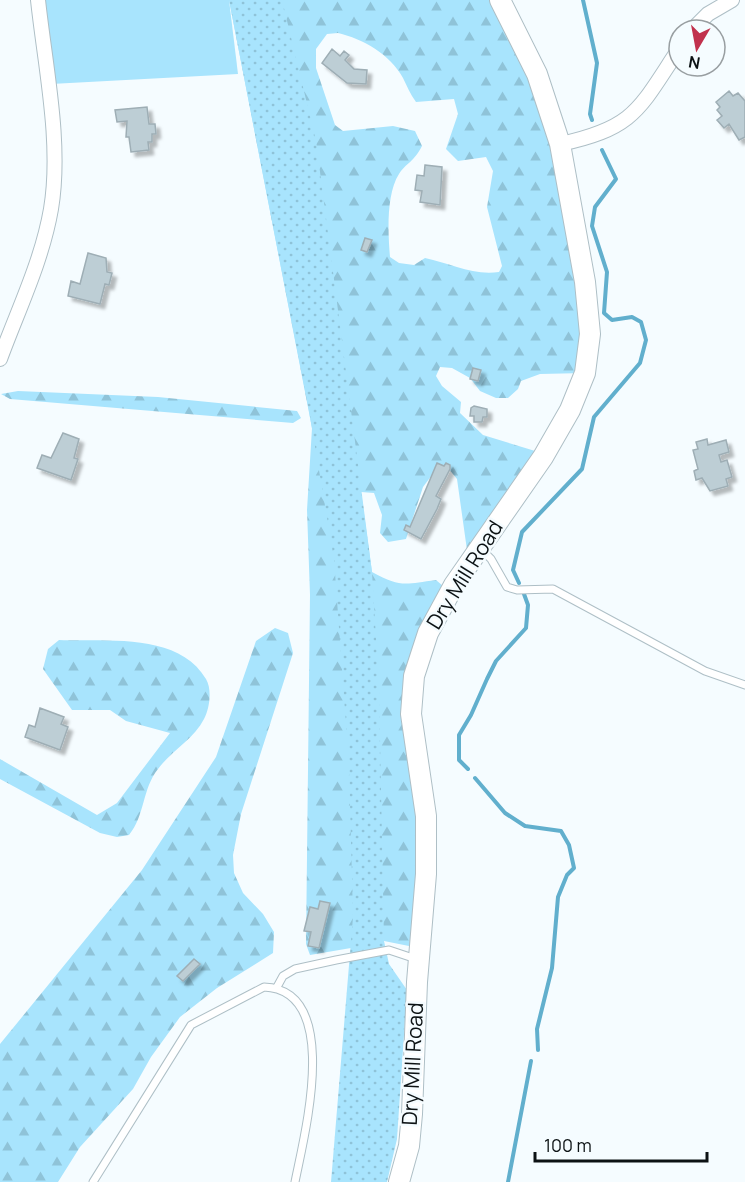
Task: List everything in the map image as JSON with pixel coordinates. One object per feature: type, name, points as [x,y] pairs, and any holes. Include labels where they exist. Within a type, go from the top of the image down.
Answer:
[{"type":"street","points":[[1,356],[44,242],[53,189],[53,139],[38,0]]},
{"type":"street","name":"Dry Mill Road","points":[[399,1182],[409,1146],[412,1114],[418,960],[426,874],[426,816],[411,714],[414,676],[428,633],[454,585],[543,457],[570,410],[585,373],[591,334],[585,282],[560,144],[537,74],[500,0]]},
{"type":"street","points":[[704,18],[732,0]]},
{"type":"street","points":[[560,144],[607,132],[632,115],[667,66]]},
{"type":"lane","points":[[480,549],[491,559],[507,587],[517,590],[553,589],[705,671],[745,685]]},
{"type":"lane","points":[[277,987],[283,976],[295,969],[336,960],[389,950],[418,960]]},
{"type":"lane","points":[[93,1182],[190,1025],[264,987],[277,987],[288,992],[296,1000],[312,1045],[311,1107],[295,1182]]},
{"type":"green space","points":[[43,0],[229,0],[238,74],[51,84]]},
{"type":"green space","points":[[229,0],[500,0],[537,74],[568,195],[585,373],[540,374],[521,381],[518,389],[508,398],[496,398],[480,391],[470,378],[452,368],[440,367],[436,376],[442,386],[461,402],[460,413],[483,435],[545,454],[467,550],[457,479],[448,468],[438,467],[423,487],[406,539],[388,542],[380,533],[382,515],[374,493],[361,492],[372,572],[397,583],[436,580],[450,592],[418,662],[419,948],[384,941],[362,865],[351,948],[310,955],[306,944],[310,595],[307,510],[312,428]],"holes":[[[338,33],[375,49],[391,62],[398,69],[416,102],[454,99],[458,114],[446,149],[458,161],[486,157],[493,171],[487,207],[502,266],[499,272],[471,271],[425,258],[414,265],[399,263],[390,257],[389,226],[392,192],[399,174],[422,146],[415,131],[393,126],[343,131],[335,125],[316,68],[316,49],[327,34]]]},
{"type":"green space","points":[[229,0],[282,0],[316,141],[372,572],[379,688],[384,941],[389,964],[407,990],[397,1139],[387,1182],[331,1182],[353,917],[349,766],[334,559],[309,411]]},
{"type":"green space","points":[[18,391],[158,397],[297,411],[301,418],[293,423],[10,399],[1,394]]},
{"type":"green space","points":[[275,628],[288,633],[293,653],[241,814],[233,855],[234,873],[243,893],[263,914],[274,932],[273,953],[217,988],[180,1017],[151,1057],[133,1089],[80,1147],[58,1182],[0,1182],[0,1044],[142,870],[216,757],[256,641]]},
{"type":"green space","points":[[59,640],[119,641],[160,647],[178,653],[194,664],[208,683],[210,699],[204,719],[153,777],[138,819],[129,835],[117,837],[100,833],[0,779],[0,759],[97,815],[117,803],[170,733],[126,721],[110,710],[72,710],[43,669],[48,649]]},
{"type":"building","points":[[332,49],[340,56],[344,51],[349,55],[345,60],[354,69],[367,70],[366,84],[347,83],[322,63]]},
{"type":"building","points":[[729,91],[733,96],[738,93],[745,101],[745,137],[739,140],[729,124],[724,128],[717,120],[722,116],[717,110],[720,107],[716,102]]},
{"type":"building","points":[[147,107],[149,124],[155,124],[156,134],[152,134],[152,142],[148,142],[149,150],[131,152],[129,137],[126,137],[127,121],[117,122],[115,110]]},
{"type":"building","points":[[425,165],[442,167],[440,205],[420,202],[422,191],[415,190],[417,175],[424,176]]},
{"type":"building","points":[[365,238],[372,240],[367,252],[361,250]]},
{"type":"building","points":[[88,253],[106,258],[107,272],[112,273],[109,285],[105,284],[100,304],[68,296],[71,281],[80,284]]},
{"type":"building","points":[[473,368],[481,370],[478,381],[470,379]]},
{"type":"building","points":[[474,406],[487,409],[487,417],[483,417],[482,422],[474,422],[474,416],[470,416],[471,408]]},
{"type":"building","points":[[63,433],[79,439],[74,458],[78,459],[71,480],[37,468],[42,455],[51,458]]},
{"type":"building","points":[[707,439],[708,445],[726,440],[729,452],[719,455],[721,462],[727,460],[732,477],[726,479],[728,486],[710,491],[702,478],[696,480],[694,471],[698,469],[693,450],[698,449],[696,442]]},
{"type":"building","points":[[437,463],[444,466],[446,463],[450,465],[450,469],[436,496],[441,499],[437,509],[421,539],[404,530],[406,525],[410,527]]},
{"type":"building","points":[[40,708],[64,717],[61,724],[68,727],[60,750],[25,737],[29,725],[35,727]]},
{"type":"building","points":[[320,901],[330,903],[319,948],[308,946],[311,932],[304,931],[310,907],[318,909]]},
{"type":"building","points":[[194,959],[200,964],[183,981],[177,976]]},
{"type":"waterway","points":[[583,0],[597,63],[590,114],[592,120]]},
{"type":"waterway","points":[[519,583],[513,570],[522,532],[582,469],[594,417],[640,363],[646,340],[641,322],[632,317],[612,320],[604,313],[607,272],[592,226],[595,207],[616,179],[602,150]]},
{"type":"waterway","points":[[468,769],[459,760],[459,735],[496,661],[526,628],[528,605],[524,594]]},
{"type":"waterway","points":[[475,778],[505,813],[525,826],[561,831],[569,845],[574,868],[567,875],[558,897],[552,968],[537,1029],[538,1050]]},
{"type":"waterway","points":[[508,1182],[531,1061]]}]
